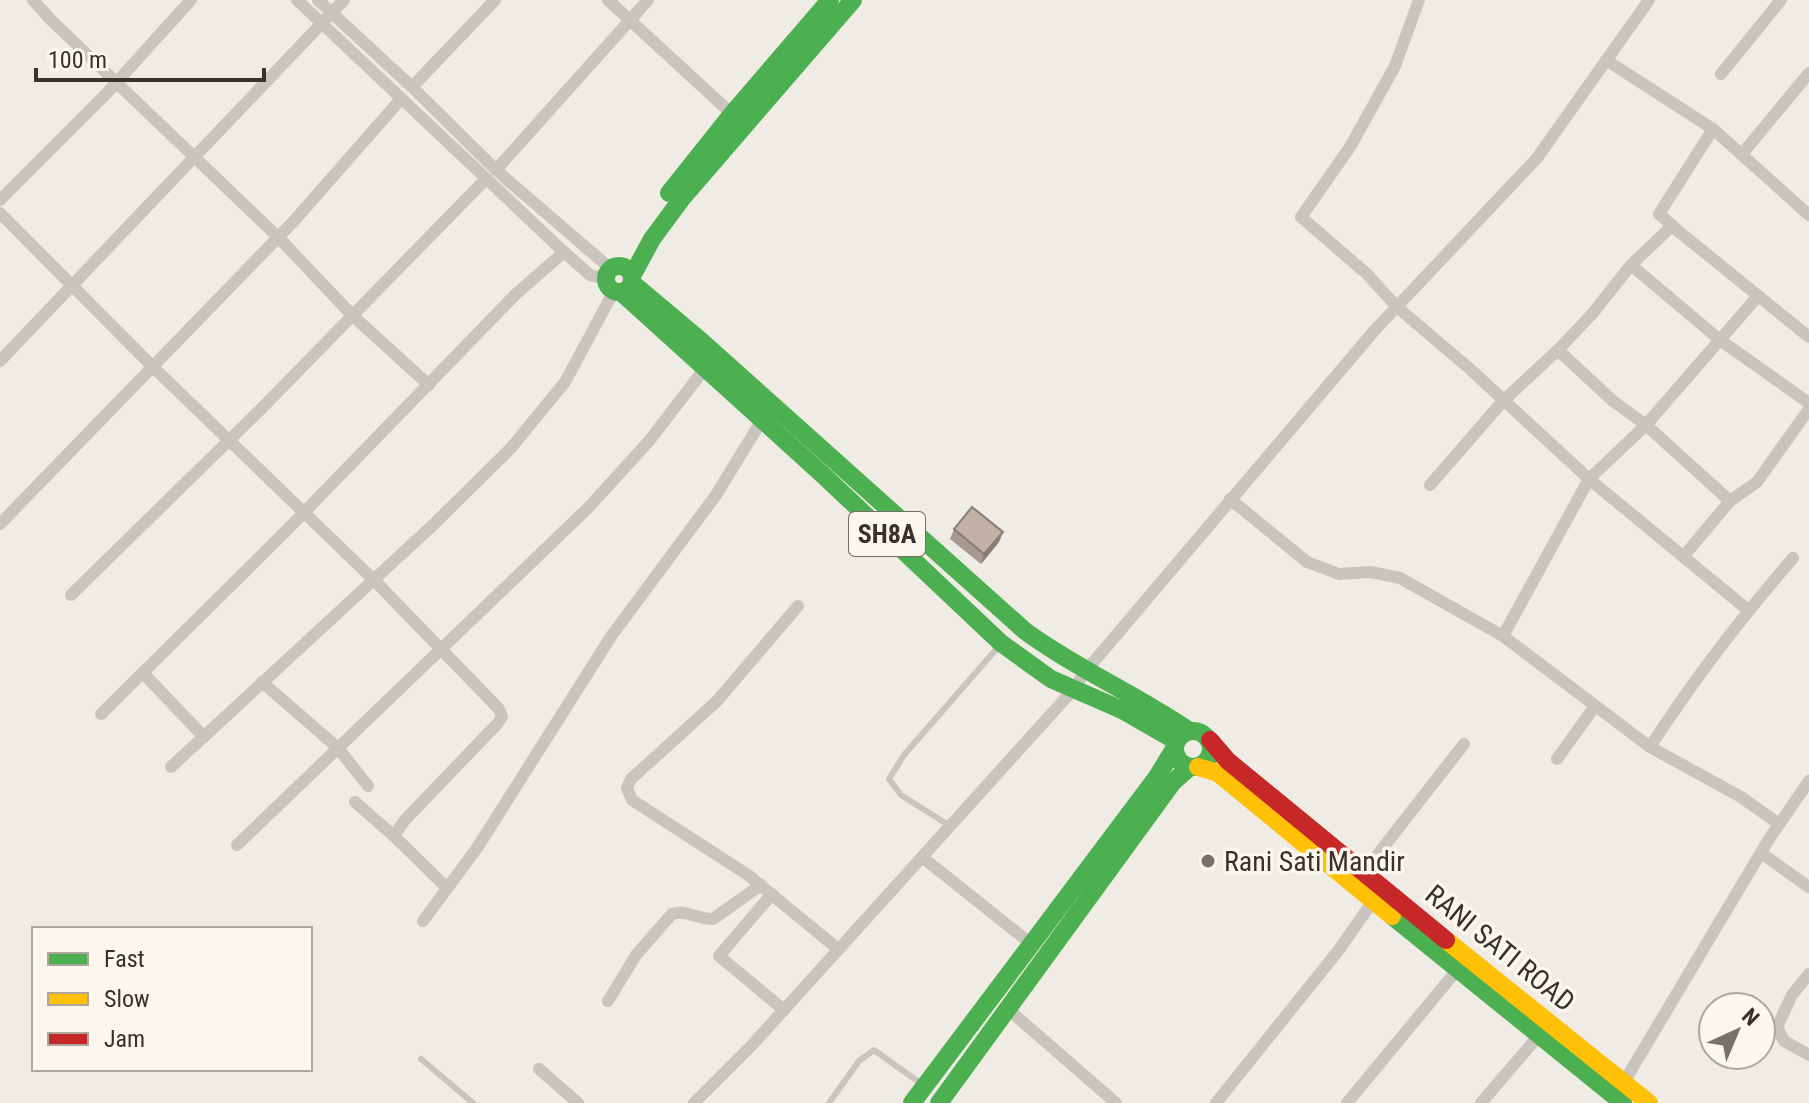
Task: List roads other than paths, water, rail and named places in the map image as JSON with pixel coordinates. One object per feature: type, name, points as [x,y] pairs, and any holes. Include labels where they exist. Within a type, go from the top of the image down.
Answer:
[{"type":"main road","points":[[620,280],[649,220],[732,114],[830,0]]},
{"type":"main road","points":[[620,280],[683,197],[853,0]]},
{"type":"main road","name":"SH8A","points":[[620,280],[706,367],[1001,643],[1035,670],[1180,740]]},
{"type":"main road","name":"SH8A","points":[[620,280],[701,341],[987,599],[1051,651],[1152,706],[1180,740],[1182,764],[1194,767]]},
{"type":"main road","name":"SH8A","points":[[1180,740],[1197,730],[1210,740]]},
{"type":"main road","points":[[912,1103],[1157,777],[1180,740]]},
{"type":"main road","points":[[940,1101],[1166,791],[1210,756],[1210,740]]},
{"type":"main road","name":"RANI SATI ROAD","points":[[1210,740],[1228,761],[1364,872],[1543,1030],[1624,1082],[1649,1103]]},
{"type":"main road","points":[[1194,767],[1218,773],[1457,970],[1543,1030],[1623,1103]]},
{"type":"street","points":[[33,0],[278,237],[352,315],[429,385]]},
{"type":"street","points":[[0,200],[116,83],[191,0]]},
{"type":"street","points":[[297,0],[485,180],[590,275],[620,280]]},
{"type":"street","points":[[318,0],[496,170],[620,280]]},
{"type":"street","points":[[0,361],[344,0]]},
{"type":"street","points":[[412,87],[495,0]]},
{"type":"street","points":[[608,0],[732,114]]},
{"type":"street","points":[[496,170],[648,0]]},
{"type":"street","points":[[1419,0],[1395,66],[1350,147],[1301,217],[1589,479],[1748,610]]},
{"type":"street","points":[[694,1103],[784,1010],[1073,690],[1230,499],[1397,307],[1537,158],[1649,0]]},
{"type":"street","points":[[1721,74],[1781,0]]},
{"type":"street","points":[[1606,60],[1713,129],[1809,215]]},
{"type":"street","points":[[1742,154],[1809,73]]},
{"type":"street","points":[[1796,89],[1809,98]]},
{"type":"street","points":[[0,524],[278,237],[401,99]]},
{"type":"street","points":[[1713,129],[1659,214],[1809,337]]},
{"type":"street","points":[[71,595],[230,440],[485,180]]},
{"type":"street","points":[[0,213],[153,367],[374,580],[499,709],[502,717],[404,821],[394,836]]},
{"type":"street","points":[[1430,485],[1503,401],[1592,314],[1631,265],[1672,226],[1675,228]]},
{"type":"street","points":[[101,714],[304,513],[516,294],[564,252]]},
{"type":"street","points":[[1631,265],[1720,340],[1809,406],[1757,482],[1730,501],[1683,557]]},
{"type":"street","points":[[171,767],[374,580],[520,437],[565,382],[620,280]]},
{"type":"street","points":[[1503,636],[1589,479],[1646,425],[1758,296]]},
{"type":"street","points":[[1558,350],[1730,501]]},
{"type":"street","points":[[237,845],[588,508],[649,441],[706,367]]},
{"type":"street","points":[[423,921],[477,848],[612,635],[716,495],[762,420]]},
{"type":"street","points":[[1230,499],[1307,562],[1339,574],[1371,572],[1400,578],[1503,636],[1650,747],[1741,797],[1779,824]]},
{"type":"street","points":[[1650,747],[1694,679],[1793,558]]},
{"type":"street","points":[[798,606],[717,701],[631,779],[627,788],[632,800],[766,889],[838,949]]},
{"type":"street","points":[[143,673],[204,737]]},
{"type":"street","points":[[262,682],[338,748],[368,786]]},
{"type":"street","points":[[1557,759],[1595,706]]},
{"type":"street","points":[[1364,872],[1464,744]]},
{"type":"street","points":[[1624,1082],[1761,853],[1809,781]]},
{"type":"street","points":[[355,802],[447,888]]},
{"type":"street","points":[[1761,853],[1809,887]]},
{"type":"street","points":[[922,857],[1030,943]]},
{"type":"street","points":[[608,1001],[636,955],[672,914],[684,912],[706,920],[713,919],[766,889]]},
{"type":"street","points":[[766,889],[719,956],[784,1010]]},
{"type":"street","points":[[1216,1103],[1338,951],[1373,901]]},
{"type":"street","points":[[1347,1103],[1457,970]]},
{"type":"street","points":[[1809,974],[1792,995],[1777,1027],[1784,1041],[1809,1055]]},
{"type":"street","points":[[1009,1010],[1116,1103]]},
{"type":"street","points":[[1481,1103],[1543,1030]]},
{"type":"street","points":[[539,1069],[578,1103]]},
{"type":"lane","points":[[950,826],[901,795],[889,779],[904,755],[1001,643]]},
{"type":"lane","points":[[829,1103],[859,1061],[874,1050],[940,1101]]},
{"type":"lane","points":[[421,1059],[473,1103]]},
{"type":"place","name":"Rani Sati Mandir","points":[[1208,861]]}]
